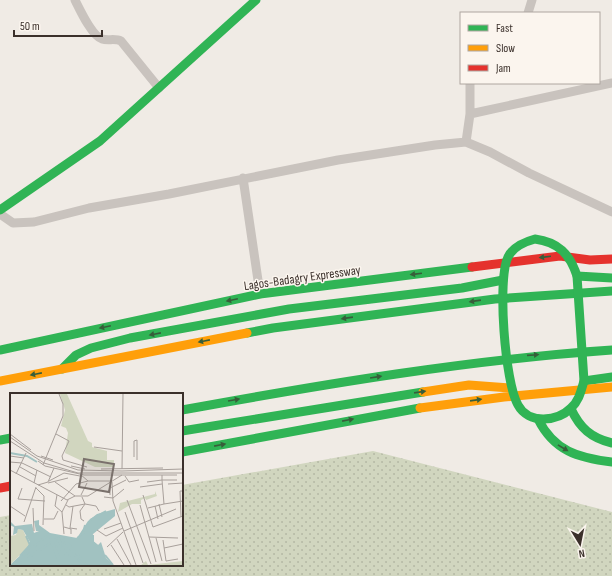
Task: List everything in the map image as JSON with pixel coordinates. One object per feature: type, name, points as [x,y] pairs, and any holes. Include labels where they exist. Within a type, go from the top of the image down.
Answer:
[{"type":"main road","points":[[0,210],[100,140],[256,0]]},
{"type":"main road","points":[[535,239],[547,240],[558,245],[565,251],[575,266],[577,276],[584,381],[581,393],[572,409],[558,417],[538,419],[524,412],[518,406],[510,388],[503,280],[504,264],[512,251],[525,242],[535,239]]},
{"type":"main road","name":"Lagos-Badagry Expressway","points":[[0,350],[260,294],[560,256],[590,260],[612,259]]},
{"type":"main road","points":[[577,276],[612,278]]},
{"type":"main road","points":[[61,369],[76,355],[91,348],[130,338],[289,309],[462,288],[503,280]]},
{"type":"main road","points":[[0,381],[273,328],[495,299],[612,291]]},
{"type":"main road","points":[[183,410],[282,392],[505,358],[612,350]]},
{"type":"main road","points":[[584,381],[612,377]]},
{"type":"main road","points":[[183,431],[298,411],[470,385],[510,388]]},
{"type":"main road","points":[[183,452],[366,416],[500,397],[612,388]]},
{"type":"main road","points":[[572,409],[577,423],[588,435],[599,440],[612,443]]},
{"type":"main road","points":[[538,419],[548,436],[563,448],[586,458],[612,462]]},
{"type":"main road","points":[[0,440],[10,438]]},
{"type":"main road","points":[[0,488],[10,486]]},
{"type":"street","points":[[75,0],[96,36],[102,40],[121,40],[159,88]]},
{"type":"street","points":[[528,12],[532,0]]},
{"type":"street","points":[[470,114],[612,82]]},
{"type":"street","points":[[466,142],[470,114],[470,84]]},
{"type":"street","points":[[0,214],[13,224],[34,222],[89,208],[168,194],[338,160],[435,145],[466,142],[490,152],[612,212]]},
{"type":"street","points":[[243,178],[260,294]]},
{"type":"green space","points":[[373,451],[612,512],[612,576],[0,576],[0,517],[10,515],[10,566],[183,566],[183,485]]},
{"type":"traffic: fast","points":[[0,210],[100,141],[256,0]]},
{"type":"traffic: fast","points":[[535,239],[550,243],[562,250],[571,261],[577,276],[584,381],[578,399],[571,408],[558,416],[543,419],[535,418],[529,415],[518,405],[513,393],[509,376],[504,331],[503,286],[508,257],[510,253],[519,245],[535,239]]},
{"type":"traffic: fast","points":[[0,350],[260,294],[472,267]]},
{"type":"traffic: fast","points":[[577,276],[612,278]]},
{"type":"traffic: fast","points":[[62,369],[76,355],[91,348],[130,338],[289,309],[462,288],[503,280]]},
{"type":"traffic: fast","points":[[247,333],[273,328],[495,299],[612,291]]},
{"type":"traffic: fast","points":[[183,410],[396,374],[504,360],[612,350]]},
{"type":"traffic: fast","points":[[584,381],[612,377]]},
{"type":"traffic: fast","points":[[183,431],[423,392]]},
{"type":"traffic: fast","points":[[183,452],[420,408]]},
{"type":"traffic: fast","points":[[571,409],[582,427],[592,435],[612,443]]},
{"type":"traffic: fast","points":[[538,419],[544,430],[559,446],[578,455],[612,462]]},
{"type":"traffic: fast","points":[[0,440],[10,438]]},
{"type":"traffic: slow","points":[[0,381],[247,333]]},
{"type":"traffic: slow","points":[[423,392],[469,385],[510,388]]},
{"type":"traffic: slow","points":[[420,408],[504,397],[612,387]]},
{"type":"traffic: jam","points":[[472,267],[560,256],[590,260],[612,259]]},
{"type":"traffic: jam","points":[[0,488],[10,486]]}]
